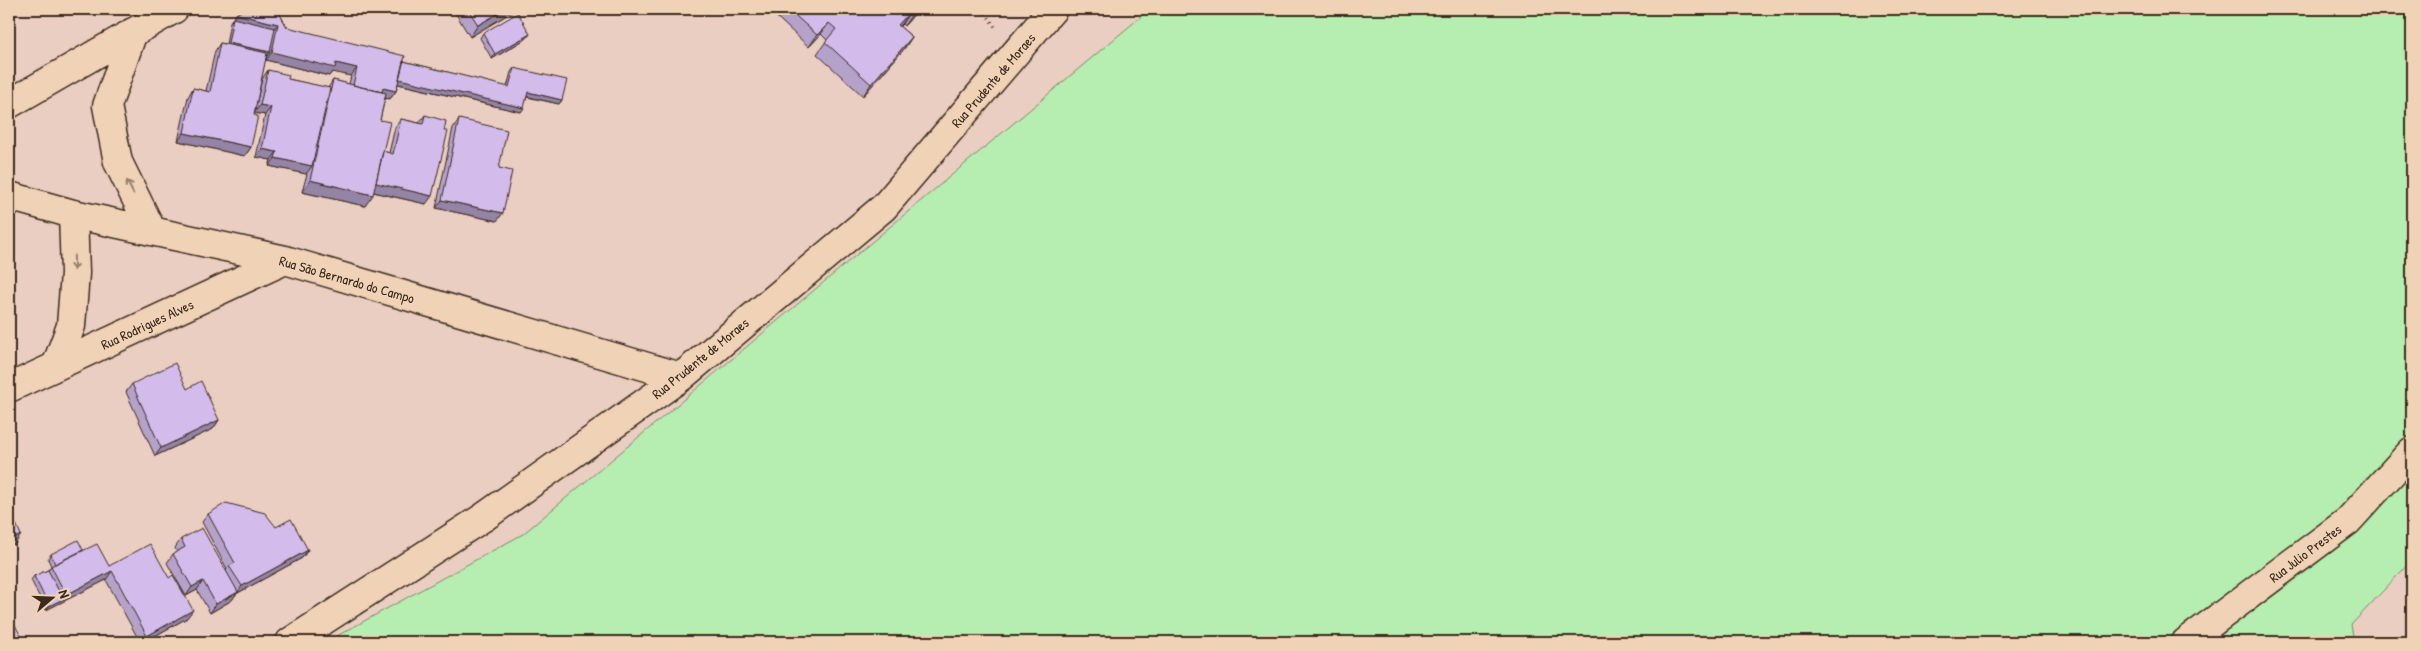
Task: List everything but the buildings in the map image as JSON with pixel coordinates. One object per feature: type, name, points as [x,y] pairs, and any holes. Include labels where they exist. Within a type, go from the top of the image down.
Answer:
[{"type":"street","points":[[9,104],[174,9]]},
{"type":"street","name":"Rua Prudente de Moraes","points":[[290,642],[484,517],[681,377],[884,207],[1054,9]]},
{"type":"street","points":[[134,32],[107,106],[118,162],[152,231]]},
{"type":"street","name":"Rua São Bernardo do Campo","points":[[9,196],[74,214],[285,260],[681,377]]},
{"type":"street","points":[[56,366],[71,326],[75,273],[74,214]]},
{"type":"street","name":"Rua Rodrigues Alves","points":[[9,388],[285,260]]},
{"type":"street","name":"Rua Julio Prestes","points":[[2186,642],[2348,521],[2412,451]]},
{"type":"green space","points":[[1150,9],[2412,9],[2412,560],[2351,625],[2354,642],[326,642],[523,534]]}]
